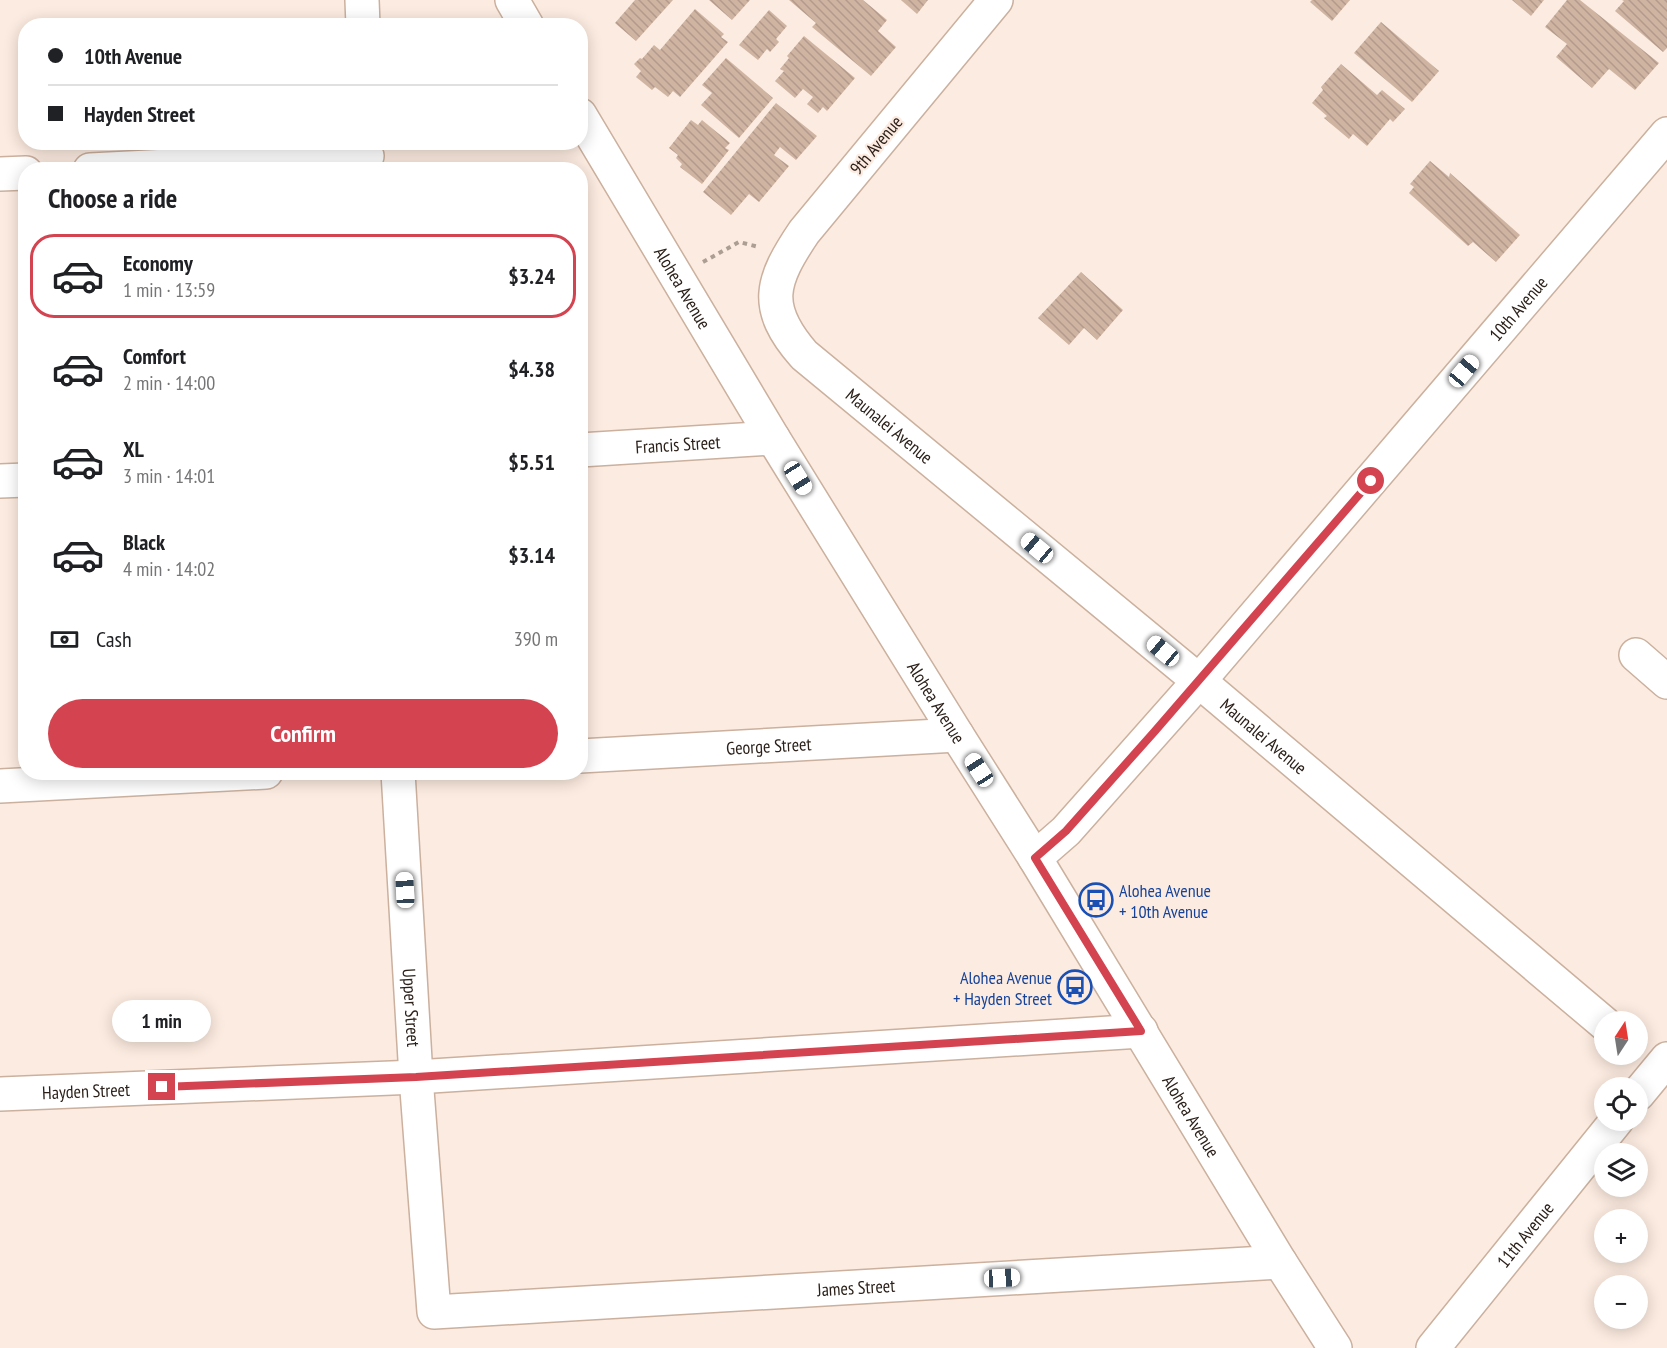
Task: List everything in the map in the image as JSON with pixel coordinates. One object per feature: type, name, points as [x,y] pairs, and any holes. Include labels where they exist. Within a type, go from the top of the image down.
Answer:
[{"type":"street","points":[[362,0],[363,18]]},
{"type":"street","points":[[512,0],[522,18]]},
{"type":"street","name":"9th Avenue","points":[[775,301],[778,277],[804,232],[996,0]]},
{"type":"street","name":"Alohea Avenue","points":[[588,128],[773,438],[1035,858],[1280,1262],[1335,1348]]},
{"type":"street","name":"10th Avenue","points":[[1035,858],[1066,831],[1199,681],[1667,134]]},
{"type":"street","points":[[249,162],[368,156]]},
{"type":"street","points":[[0,174],[18,173]]},
{"type":"street","name":"Maunalei Avenue","points":[[775,301],[779,320],[789,338],[804,355],[1199,681],[1594,1015]]},
{"type":"street","name":"Francis Street","points":[[588,450],[773,438]]},
{"type":"street","points":[[0,481],[18,480]]},
{"type":"street","points":[[1636,654],[1667,682]]},
{"type":"street","name":"George Street","points":[[588,756],[957,735]]},
{"type":"street","points":[[0,786],[114,780]]},
{"type":"street","name":"Upper Street","points":[[398,780],[416,1077],[434,1312]]},
{"type":"street","name":"Hayden Street","points":[[0,1094],[416,1077],[1141,1031]]},
{"type":"street","points":[[1648,1079],[1658,1064]]},
{"type":"street","name":"11th Avenue","points":[[1433,1348],[1608,1131]]},
{"type":"street","name":"James Street","points":[[434,1312],[1280,1262]]},
{"type":"path","points":[[677,277],[739,242]]},
{"type":"building","points":[[635,0],[673,0],[636,41],[615,23]]},
{"type":"building","points":[[709,0],[750,0],[732,20]]},
{"type":"building","points":[[789,0],[863,0],[887,20],[878,31],[896,47],[871,76],[812,27],[816,23]]},
{"type":"building","points":[[901,0],[928,0],[917,14]]},
{"type":"building","points":[[1312,0],[1350,0],[1332,21],[1310,2]]},
{"type":"building","points":[[1512,0],[1544,0],[1531,16]]},
{"type":"building","points":[[1567,0],[1580,0],[1659,63],[1635,90],[1609,69],[1592,88],[1556,57],[1567,44],[1545,27]]},
{"type":"building","points":[[1622,0],[1667,0],[1667,48],[1663,52],[1615,11],[1624,1]]},
{"type":"building","points":[[695,9],[724,34],[721,37],[728,42],[680,97],[673,91],[668,97],[655,87],[652,90],[636,77],[641,71],[634,64],[640,58],[642,59],[654,45],[660,50]]},
{"type":"building","points":[[769,10],[787,26],[776,39],[779,42],[770,52],[767,49],[758,60],[739,45]]},
{"type":"building","points":[[1381,22],[1439,71],[1412,102],[1354,53]]},
{"type":"building","points":[[804,36],[855,78],[827,111],[823,107],[818,113],[807,104],[813,97],[803,89],[795,98],[775,81],[784,71],[780,69],[789,58],[787,56]]},
{"type":"building","points":[[726,58],[773,98],[739,138],[701,105],[712,93],[702,85]]},
{"type":"building","points":[[1341,64],[1377,95],[1382,90],[1405,109],[1393,122],[1390,119],[1367,146],[1353,134],[1349,139],[1324,118],[1327,116],[1312,103],[1323,90],[1321,87]]},
{"type":"building","points":[[776,103],[817,136],[796,160],[780,147],[774,155],[789,166],[759,202],[749,194],[731,215],[703,192]]},
{"type":"building","points":[[691,120],[698,125],[702,120],[730,143],[725,148],[729,150],[702,184],[680,167],[682,164],[676,158],[678,155],[669,148]]},
{"type":"building","points":[[1430,161],[1449,177],[1450,173],[1520,235],[1496,262],[1473,242],[1468,246],[1409,193],[1414,187],[1410,184]]},
{"type":"building","points":[[1081,272],[1123,310],[1097,340],[1084,328],[1069,345],[1038,318]]},
{"type":"place","name":"Alohea Avenue + 10th Avenue","points":[[1096,900]]},
{"type":"place","name":"Alohea Avenue + Hayden Street","points":[[1075,987]]},
{"type":"route","points":[[162,1087],[416,1077],[1141,1031],[1035,858],[1066,831],[1371,481]]}]
